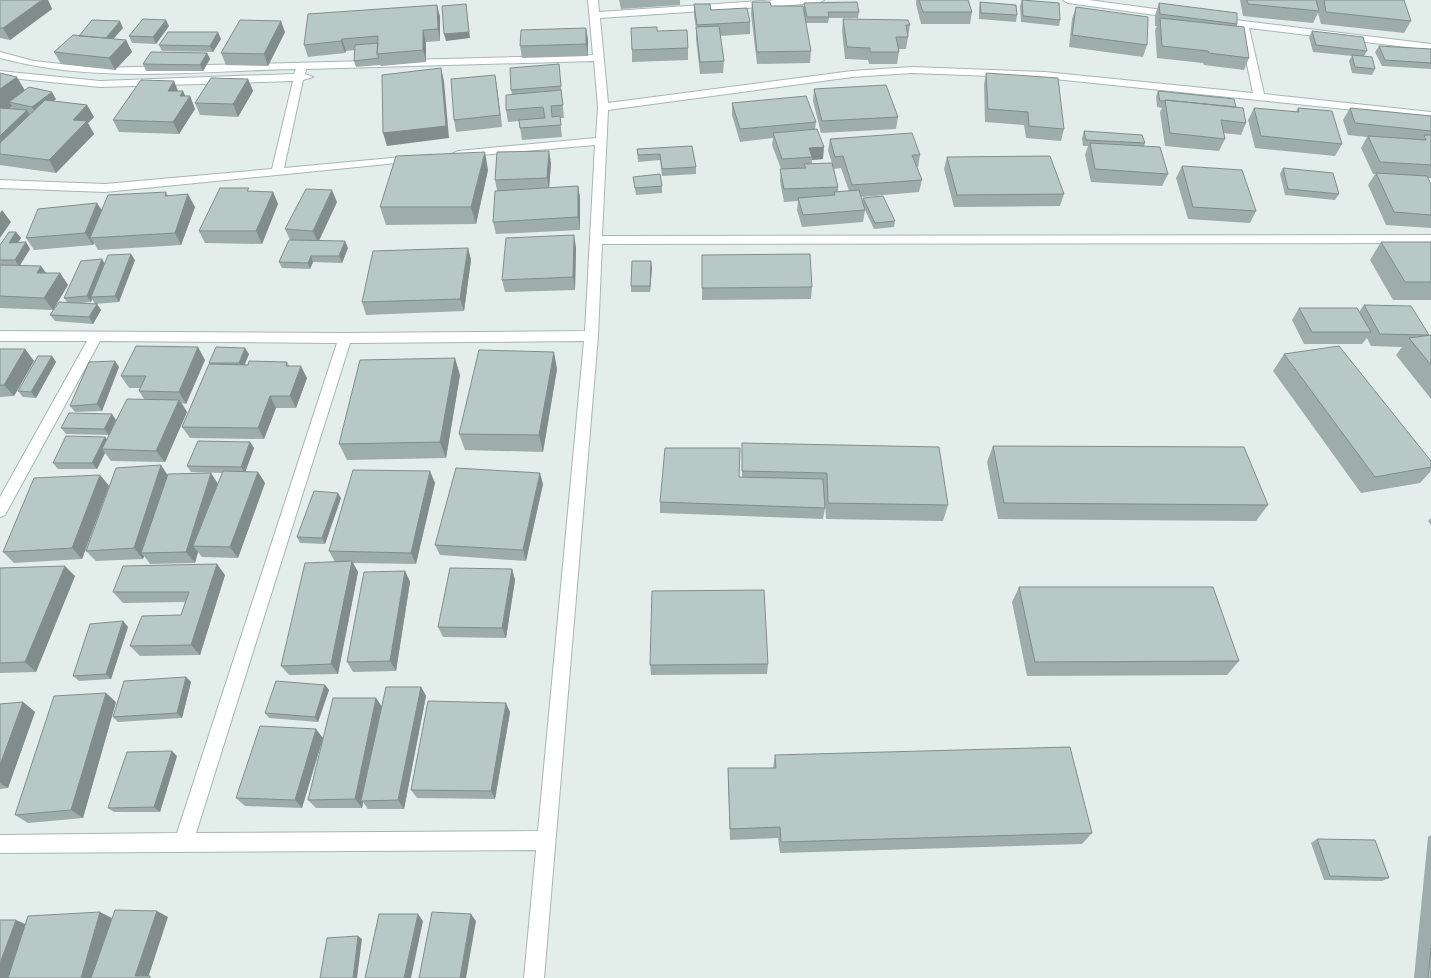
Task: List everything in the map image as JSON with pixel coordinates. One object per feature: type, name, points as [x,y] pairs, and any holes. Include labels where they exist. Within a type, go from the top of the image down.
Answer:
[{"type":"street","points":[[534,978],[591,336],[597,240],[603,106],[597,58],[594,7],[819,0]]},
{"type":"street","points":[[1068,0],[1186,16]]},
{"type":"street","points":[[1206,19],[1431,47]]},
{"type":"street","points":[[1244,25],[1259,98]]},
{"type":"street","points":[[0,55],[34,64],[98,71],[300,72],[332,76]]},
{"type":"street","points":[[0,74],[100,84],[300,72],[597,58]]},
{"type":"street","points":[[603,106],[852,74],[912,70],[1045,75],[1431,115]]},
{"type":"street","points":[[277,172],[300,72]]},
{"type":"street","points":[[444,156],[601,141]]},
{"type":"street","points":[[0,184],[105,188],[424,158]]},
{"type":"street","points":[[597,240],[1431,238]]},
{"type":"street","points":[[0,336],[345,338],[591,336]]},
{"type":"street","points":[[0,511],[96,338]]},
{"type":"street","points":[[184,841],[345,338]]},
{"type":"street","points":[[0,844],[184,841],[547,840]]},
{"type":"building","points":[[0,0],[42,0],[3,28],[0,28]]},
{"type":"building","points":[[919,0],[968,0],[972,12],[923,12]]},
{"type":"building","points":[[1022,0],[1059,3],[1060,20],[1023,16]]},
{"type":"building","points":[[1247,0],[1316,0],[1319,11],[1248,4]]},
{"type":"building","points":[[1324,0],[1404,0],[1411,21],[1326,12]]},
{"type":"building","points":[[752,2],[770,2],[771,6],[803,6],[811,51],[757,52]]},
{"type":"building","points":[[857,2],[859,12],[828,12],[829,17],[807,17],[804,3]]},
{"type":"building","points":[[980,2],[1016,5],[1017,15],[981,13]]},
{"type":"building","points":[[1159,3],[1237,13],[1237,24],[1160,14]]},
{"type":"building","points":[[466,4],[469,32],[444,34],[442,6]]},
{"type":"building","points":[[694,4],[710,4],[711,10],[747,8],[750,22],[697,25]]},
{"type":"building","points":[[437,5],[438,29],[423,30],[423,50],[377,54],[378,36],[304,45],[308,14]]},
{"type":"building","points":[[1076,7],[1148,17],[1147,45],[1072,35]]},
{"type":"building","points":[[1160,18],[1244,27],[1249,58],[1162,46]]},
{"type":"building","points":[[143,19],[166,20],[153,37],[129,36]]},
{"type":"building","points":[[843,19],[908,20],[910,25],[906,25],[908,37],[896,37],[899,52],[870,52],[870,48],[847,47]]},
{"type":"building","points":[[92,20],[120,21],[106,38],[79,36]]},
{"type":"building","points":[[240,20],[281,21],[264,54],[221,53]]},
{"type":"building","points":[[719,26],[724,61],[700,62],[696,27]]},
{"type":"building","points":[[657,27],[657,31],[687,30],[688,48],[632,50],[631,28]]},
{"type":"building","points":[[586,28],[586,44],[520,46],[521,30]]},
{"type":"building","points":[[1312,31],[1363,37],[1367,51],[1316,45]]},
{"type":"building","points":[[168,32],[218,32],[210,46],[159,45]]},
{"type":"building","points":[[73,35],[126,40],[109,58],[54,52]]},
{"type":"building","points":[[378,43],[377,54],[379,58],[354,61],[355,45]]},
{"type":"building","points":[[1379,46],[1431,49],[1431,63],[1385,60]]},
{"type":"building","points":[[151,52],[207,53],[200,65],[143,64]]},
{"type":"building","points":[[1352,55],[1372,57],[1375,69],[1355,67]]},
{"type":"building","points":[[559,64],[561,86],[511,90],[510,68]]},
{"type":"building","points":[[441,68],[446,126],[383,133],[382,75]]},
{"type":"building","points":[[0,73],[17,77],[0,89]]},
{"type":"building","points":[[986,73],[1058,78],[1064,129],[1029,126],[1028,112],[988,109]]},
{"type":"building","points":[[495,75],[500,115],[454,120],[451,79]]},
{"type":"building","points":[[211,78],[248,79],[233,104],[195,103]]},
{"type":"building","points":[[141,80],[174,81],[168,91],[183,91],[180,96],[190,96],[173,122],[113,120]]},
{"type":"building","points":[[886,85],[898,117],[822,121],[814,89]]},
{"type":"building","points":[[29,87],[52,92],[32,107],[9,102]]},
{"type":"building","points":[[561,90],[563,105],[551,106],[552,117],[560,116],[561,125],[520,128],[519,120],[545,118],[543,107],[506,110],[506,95]]},
{"type":"building","points":[[1158,91],[1234,99],[1236,107],[1160,101]]},
{"type":"building","points":[[806,96],[816,122],[740,129],[732,103]]},
{"type":"building","points":[[45,100],[87,105],[73,120],[87,121],[49,160],[0,154],[0,143]]},
{"type":"building","points":[[1165,100],[1243,108],[1246,123],[1221,120],[1225,139],[1170,133]]},
{"type":"building","points":[[0,108],[27,110],[0,136]]},
{"type":"building","points":[[1254,108],[1299,112],[1298,108],[1332,111],[1342,144],[1261,136]]},
{"type":"building","points":[[1350,108],[1431,116],[1431,131],[1355,123]]},
{"type":"building","points":[[817,129],[824,147],[809,148],[812,157],[782,159],[773,133]]},
{"type":"building","points":[[1084,131],[1142,135],[1145,143],[1086,140]]},
{"type":"building","points":[[912,133],[920,155],[912,155],[922,180],[852,185],[843,156],[835,157],[830,139]]},
{"type":"building","points":[[1424,135],[1431,135],[1431,165],[1380,162],[1368,136],[1426,140]]},
{"type":"building","points":[[1090,143],[1160,147],[1168,174],[1095,169]]},
{"type":"building","points":[[692,146],[696,167],[662,169],[660,154],[638,155],[637,149]]},
{"type":"building","points":[[549,151],[547,178],[495,180],[497,152]]},
{"type":"building","points":[[485,152],[471,207],[380,207],[396,156]]},
{"type":"building","points":[[1050,156],[1064,194],[957,195],[947,157]]},
{"type":"building","points":[[832,163],[838,187],[784,189],[780,169],[806,168],[804,164]]},
{"type":"building","points":[[1182,166],[1242,170],[1256,211],[1193,207]]},
{"type":"building","points":[[1283,168],[1333,173],[1339,194],[1288,189]]},
{"type":"building","points":[[1376,173],[1427,176],[1431,184],[1431,215],[1394,212]]},
{"type":"building","points":[[660,174],[662,186],[635,188],[633,177]]},
{"type":"building","points":[[578,186],[578,217],[493,222],[495,191]]},
{"type":"building","points":[[220,188],[249,188],[247,191],[273,192],[256,231],[199,231]]},
{"type":"building","points":[[306,189],[332,190],[313,231],[285,229]]},
{"type":"building","points":[[859,190],[865,210],[803,215],[798,198],[835,195],[834,192]]},
{"type":"building","points":[[166,192],[165,196],[188,194],[175,233],[90,238],[108,195]]},
{"type":"building","points":[[883,196],[895,221],[875,223],[863,198]]},
{"type":"building","points":[[97,203],[85,233],[26,238],[38,209]]},
{"type":"building","points":[[9,232],[16,232],[9,243],[26,242],[15,260],[0,260],[0,245]]},
{"type":"building","points":[[574,235],[573,277],[502,280],[506,238]]},
{"type":"building","points":[[289,240],[345,241],[339,256],[311,256],[308,263],[279,262]]},
{"type":"building","points":[[1381,242],[1431,242],[1431,282],[1405,282]]},
{"type":"building","points":[[468,248],[460,299],[362,302],[373,251]]},
{"type":"building","points":[[131,254],[115,296],[91,297],[108,255]]},
{"type":"building","points":[[810,254],[812,287],[702,288],[702,255]]},
{"type":"building","points":[[102,259],[87,296],[64,298],[81,261]]},
{"type":"building","points":[[632,261],[651,261],[650,286],[631,286]]},
{"type":"building","points":[[0,265],[41,266],[37,273],[60,273],[44,298],[0,296]]},
{"type":"building","points":[[59,302],[97,304],[89,317],[50,315]]},
{"type":"building","points":[[1364,305],[1411,306],[1429,335],[1380,334]]},
{"type":"building","points":[[1299,308],[1357,308],[1371,332],[1312,332]]},
{"type":"building","points":[[1431,335],[1431,365],[1409,338]]},
{"type":"building","points":[[136,346],[198,347],[179,392],[139,391],[146,376],[121,376]]},
{"type":"building","points":[[1339,346],[1431,461],[1431,467],[1375,477],[1284,354]]},
{"type":"building","points":[[216,347],[245,348],[239,363],[209,363]]},
{"type":"building","points":[[0,349],[25,349],[4,385],[0,385]]},
{"type":"building","points":[[479,350],[554,352],[539,435],[459,434]]},
{"type":"building","points":[[38,356],[52,356],[31,392],[18,391]]},
{"type":"building","points":[[455,358],[440,442],[339,444],[360,360]]},
{"type":"building","points":[[115,361],[97,404],[70,406],[89,362]]},
{"type":"building","points":[[249,361],[287,362],[286,366],[301,366],[290,396],[270,396],[258,428],[182,427],[209,364],[248,365]]},
{"type":"building","points":[[127,399],[179,400],[156,451],[102,449]]},
{"type":"building","points":[[69,413],[112,414],[104,429],[61,428]]},
{"type":"building","points":[[66,436],[105,437],[92,463],[53,463]]},
{"type":"building","points":[[198,441],[250,442],[241,467],[187,466]]},
{"type":"building","points":[[742,443],[939,447],[948,505],[828,503],[827,473],[742,471]]},
{"type":"building","points":[[993,446],[1244,447],[1268,505],[1004,503]]},
{"type":"building","points":[[665,448],[740,448],[739,477],[823,479],[825,508],[660,502]]},
{"type":"building","points":[[161,465],[134,548],[86,551],[116,468]]},
{"type":"building","points":[[456,468],[540,473],[523,550],[435,545]]},
{"type":"building","points":[[353,470],[430,471],[411,553],[329,551]]},
{"type":"building","points":[[223,471],[258,472],[230,547],[193,546]]},
{"type":"building","points":[[211,473],[186,552],[141,553],[168,474]]},
{"type":"building","points":[[100,475],[72,548],[3,552],[34,478]]},
{"type":"building","points":[[314,491],[338,493],[322,538],[297,537]]},
{"type":"building","points":[[352,561],[331,664],[281,666],[305,563]]},
{"type":"building","points":[[217,564],[191,645],[130,646],[142,616],[181,615],[189,592],[113,592],[123,566]]},
{"type":"building","points":[[65,566],[25,662],[0,663],[0,568]]},
{"type":"building","points":[[450,568],[512,569],[502,628],[438,627]]},
{"type":"building","points":[[405,571],[390,661],[347,662],[364,572]]},
{"type":"building","points":[[1019,587],[1213,587],[1239,661],[1035,662]]},
{"type":"building","points":[[764,590],[768,664],[650,665],[652,591]]},
{"type":"building","points":[[123,621],[106,674],[73,676],[90,624]]},
{"type":"building","points":[[186,677],[177,713],[113,717],[124,681]]},
{"type":"building","points":[[276,681],[325,685],[315,717],[265,713]]},
{"type":"building","points":[[386,687],[421,687],[398,800],[361,801]]},
{"type":"building","points":[[106,693],[71,810],[15,815],[54,696]]},
{"type":"building","points":[[333,698],[376,698],[355,799],[308,800]]},
{"type":"building","points":[[428,701],[506,703],[491,791],[411,790]]},
{"type":"building","points":[[23,702],[0,765],[0,704]]},
{"type":"building","points":[[260,726],[316,729],[295,800],[236,798]]},
{"type":"building","points":[[1070,747],[1092,833],[781,842],[780,827],[730,829],[728,768],[776,768],[775,755]]},
{"type":"building","points":[[172,751],[154,807],[108,808],[127,752]]},
{"type":"building","points":[[1317,839],[1375,840],[1389,878],[1330,876]]},
{"type":"building","points":[[115,910],[157,911],[135,976],[150,976],[150,978],[91,978]]},
{"type":"building","points":[[100,912],[81,978],[8,978],[28,916]]},
{"type":"building","points":[[432,912],[471,914],[460,978],[419,978]]},
{"type":"building","points":[[379,914],[418,914],[404,978],[365,978]]},
{"type":"building","points":[[0,920],[16,920],[0,963]]},
{"type":"building","points":[[358,936],[353,978],[320,978],[327,938]]},
{"type":"building","points":[[1431,948],[1431,978],[1428,978]]}]
